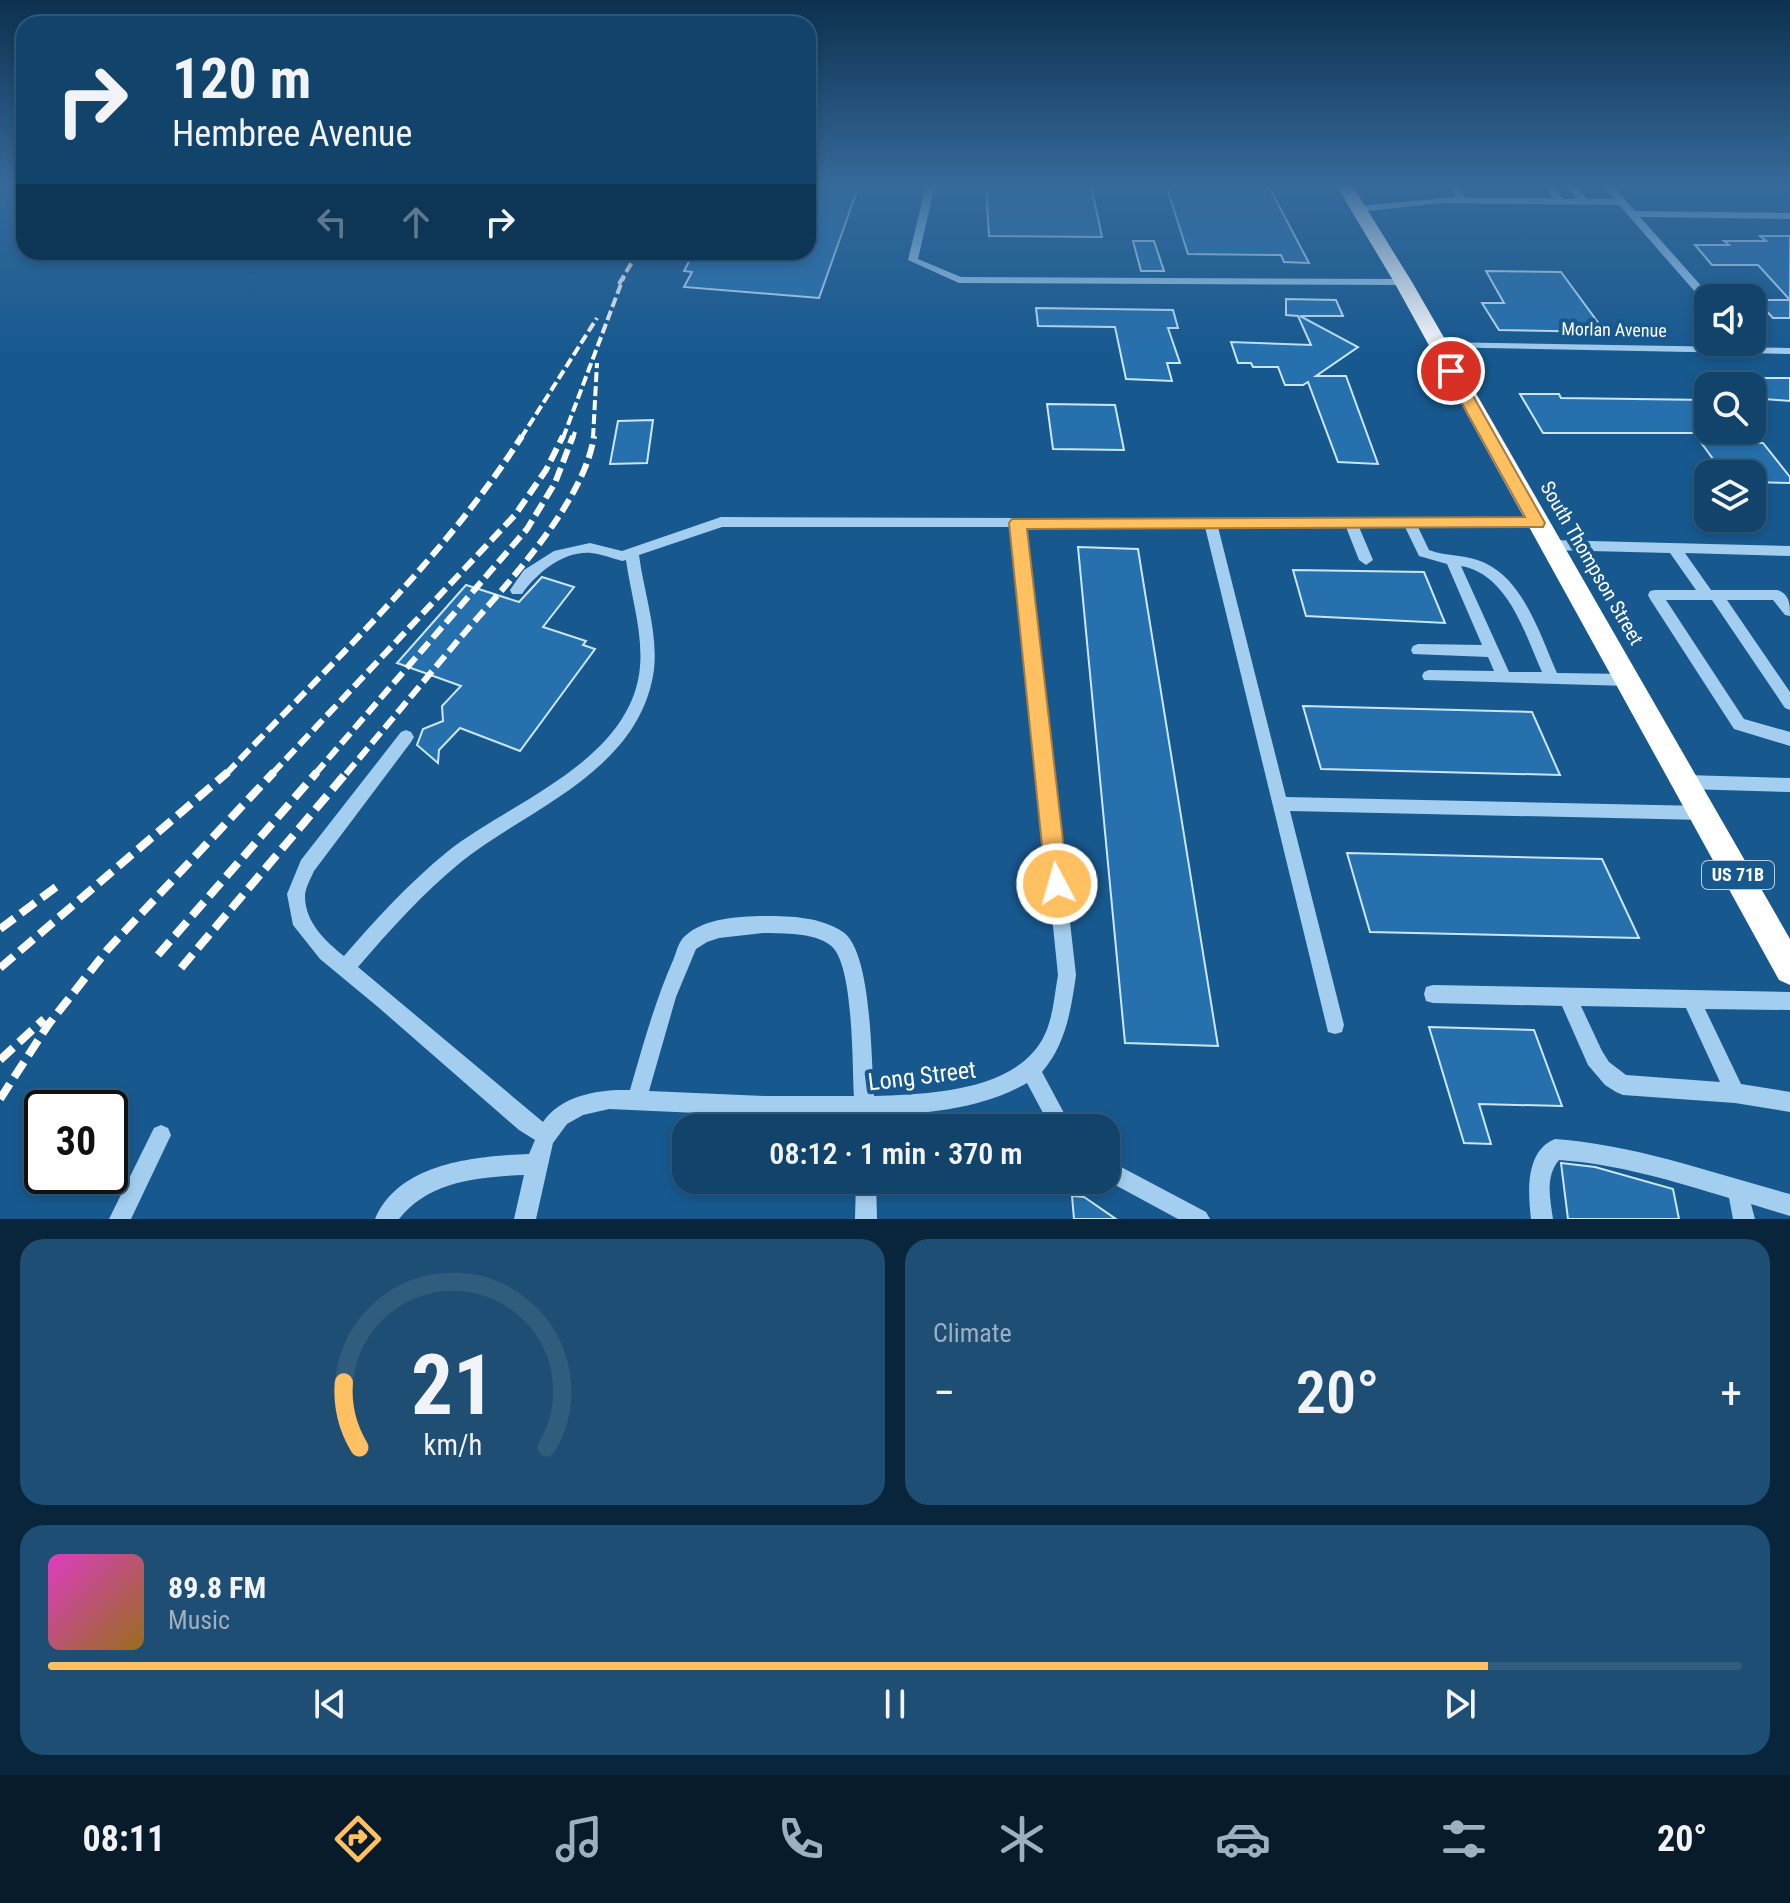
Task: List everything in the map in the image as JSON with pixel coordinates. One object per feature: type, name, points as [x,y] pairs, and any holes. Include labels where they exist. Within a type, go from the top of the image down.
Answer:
[{"type":"highway","name":"South Thompson Street","points":[[1379,242],[1790,969]]},
{"type":"street","points":[[917,242],[913,260],[959,280],[1403,282]]},
{"type":"street","points":[[1658,242],[1694,284]]},
{"type":"street","name":"Morlan Avenue","points":[[1437,345],[1694,346]]},
{"type":"street","name":"Morlan Avenue","points":[[1766,348],[1790,351]]},
{"type":"street","points":[[517,590],[529,574],[559,554],[590,548],[612,555],[632,554],[721,522],[1537,523]]},
{"type":"street","name":"Long Street","points":[[525,1219],[537,1164],[547,1136],[558,1118],[579,1106],[609,1099],[866,1108],[990,1092],[1031,1071],[1056,1037],[1067,975],[1018,523]]},
{"type":"street","points":[[1210,523],[1335,1025]]},
{"type":"street","points":[[1351,523],[1366,560]]},
{"type":"street","points":[[1409,523],[1424,553],[1480,565],[1502,580],[1552,678]]},
{"type":"street","points":[[1550,545],[1790,551]]},
{"type":"street","points":[[1674,548],[1790,704]]},
{"type":"street","points":[[345,968],[405,899],[459,854],[580,771],[604,752],[627,727],[639,704],[646,675],[645,632],[632,554]]},
{"type":"street","points":[[1452,561],[1504,677]]},
{"type":"street","points":[[1790,611],[1777,595],[1655,595],[1739,724],[1790,739]]},
{"type":"street","points":[[1418,650],[1493,651]]},
{"type":"street","points":[[1429,676],[1628,680]]},
{"type":"street","points":[[406,737],[307,866],[296,894],[302,925],[326,953],[526,1123],[547,1136]]},
{"type":"street","points":[[1686,782],[1790,785]]},
{"type":"street","points":[[1281,804],[1704,813]]},
{"type":"street","points":[[637,1100],[669,988],[691,943],[710,931],[781,925],[818,929],[837,939],[848,954],[856,978],[866,1114]]},
{"type":"street","points":[[1433,994],[1790,1001]]},
{"type":"street","points":[[1568,997],[1597,1065],[1608,1078],[1623,1085],[1646,1089],[1735,1093],[1790,1102]]},
{"type":"street","points":[[1691,999],[1735,1093]]},
{"type":"street","points":[[1031,1071],[1054,1114]]},
{"type":"street","points":[[120,1219],[161,1135]]},
{"type":"street","points":[[1542,1219],[1537,1184],[1543,1160],[1555,1149],[1579,1149],[1616,1157],[1790,1205]]},
{"type":"street","points":[[386,1219],[407,1194],[431,1180],[490,1166],[537,1164]]},
{"type":"street","points":[[1120,1177],[1199,1219]]},
{"type":"street","points":[[1738,1191],[1744,1219]]},
{"type":"street","points":[[866,1194],[866,1219]]},
{"type":"building","points":[[816,242],[839,242],[819,298],[684,287],[692,272],[684,271],[690,260],[816,260]]},
{"type":"building","points":[[1133,242],[1154,242],[1164,271],[1141,271]]},
{"type":"building","points":[[1184,242],[1298,242],[1309,263],[1284,262],[1281,255],[1188,254]]},
{"type":"building","points":[[1725,242],[1790,242],[1790,300],[1758,265],[1712,265],[1695,245],[1729,245]]},
{"type":"building","points":[[1486,271],[1561,272],[1605,332],[1499,330],[1482,303],[1504,303]]},
{"type":"building","points":[[1286,299],[1336,300],[1343,316],[1300,316],[1358,347],[1316,376],[1346,376],[1378,464],[1338,462],[1308,382],[1285,385],[1278,367],[1253,367],[1251,363],[1238,363],[1231,342],[1311,345],[1298,316],[1286,315]]},
{"type":"building","points":[[1766,300],[1790,300],[1790,318],[1773,318],[1766,311]]},
{"type":"building","points":[[1036,308],[1173,310],[1178,328],[1168,328],[1180,363],[1167,363],[1172,381],[1126,379],[1115,327],[1038,326]]},
{"type":"building","points":[[1766,378],[1790,378],[1790,401],[1766,399]]},
{"type":"building","points":[[1520,394],[1559,394],[1561,398],[1694,400],[1694,433],[1543,433]]},
{"type":"building","points":[[1047,404],[1115,405],[1124,450],[1053,449]]},
{"type":"building","points":[[653,420],[647,463],[610,464],[618,421]]},
{"type":"building","points":[[1702,444],[1764,444],[1790,477],[1790,483],[1766,482],[1766,460],[1714,460]]},
{"type":"building","points":[[1078,547],[1138,549],[1218,1046],[1125,1043]]},
{"type":"building","points":[[1293,570],[1424,572],[1445,623],[1306,616]]},
{"type":"building","points":[[542,577],[574,587],[543,627],[586,641],[583,645],[595,649],[520,751],[460,728],[439,750],[438,763],[417,745],[423,729],[443,721],[442,706],[461,686],[397,663],[466,585],[519,602]]},
{"type":"building","points":[[1303,706],[1532,712],[1560,775],[1321,769]]},
{"type":"building","points":[[1347,853],[1602,859],[1639,938],[1370,932]]},
{"type":"building","points":[[1429,1027],[1534,1030],[1562,1106],[1479,1104],[1491,1144],[1464,1143]]},
{"type":"building","points":[[1561,1163],[1595,1167],[1673,1189],[1679,1219],[1568,1219]]},
{"type":"building","points":[[1072,1196],[1084,1197],[1116,1219],[1074,1219]]},
{"type":"railway","points":[[619,284],[633,260]]},
{"type":"railway","points":[[563,438],[624,276]]},
{"type":"railway","points":[[521,438],[597,318]]},
{"type":"railway","points":[[593,438],[597,363]]},
{"type":"railway","points":[[573,438],[575,432]]},
{"type":"railway","points":[[228,772],[420,569],[491,482],[522,436]]},
{"type":"railway","points":[[272,774],[515,515],[546,470],[563,436]]},
{"type":"railway","points":[[315,774],[527,529],[555,483],[573,436]]},
{"type":"railway","points":[[346,774],[540,543],[575,489],[594,436]]},
{"type":"railway","points":[[0,968],[228,772]]},
{"type":"railway","points":[[0,1099],[48,1025],[108,949],[274,772]]},
{"type":"railway","points":[[158,955],[317,772]]},
{"type":"railway","points":[[181,968],[347,772]]},
{"type":"railway","points":[[0,929],[56,887]]},
{"type":"railway","points":[[0,1060],[44,1019]]},
{"type":"route","points":[[1057,884],[1018,523],[1537,523],[1451,371]]}]
